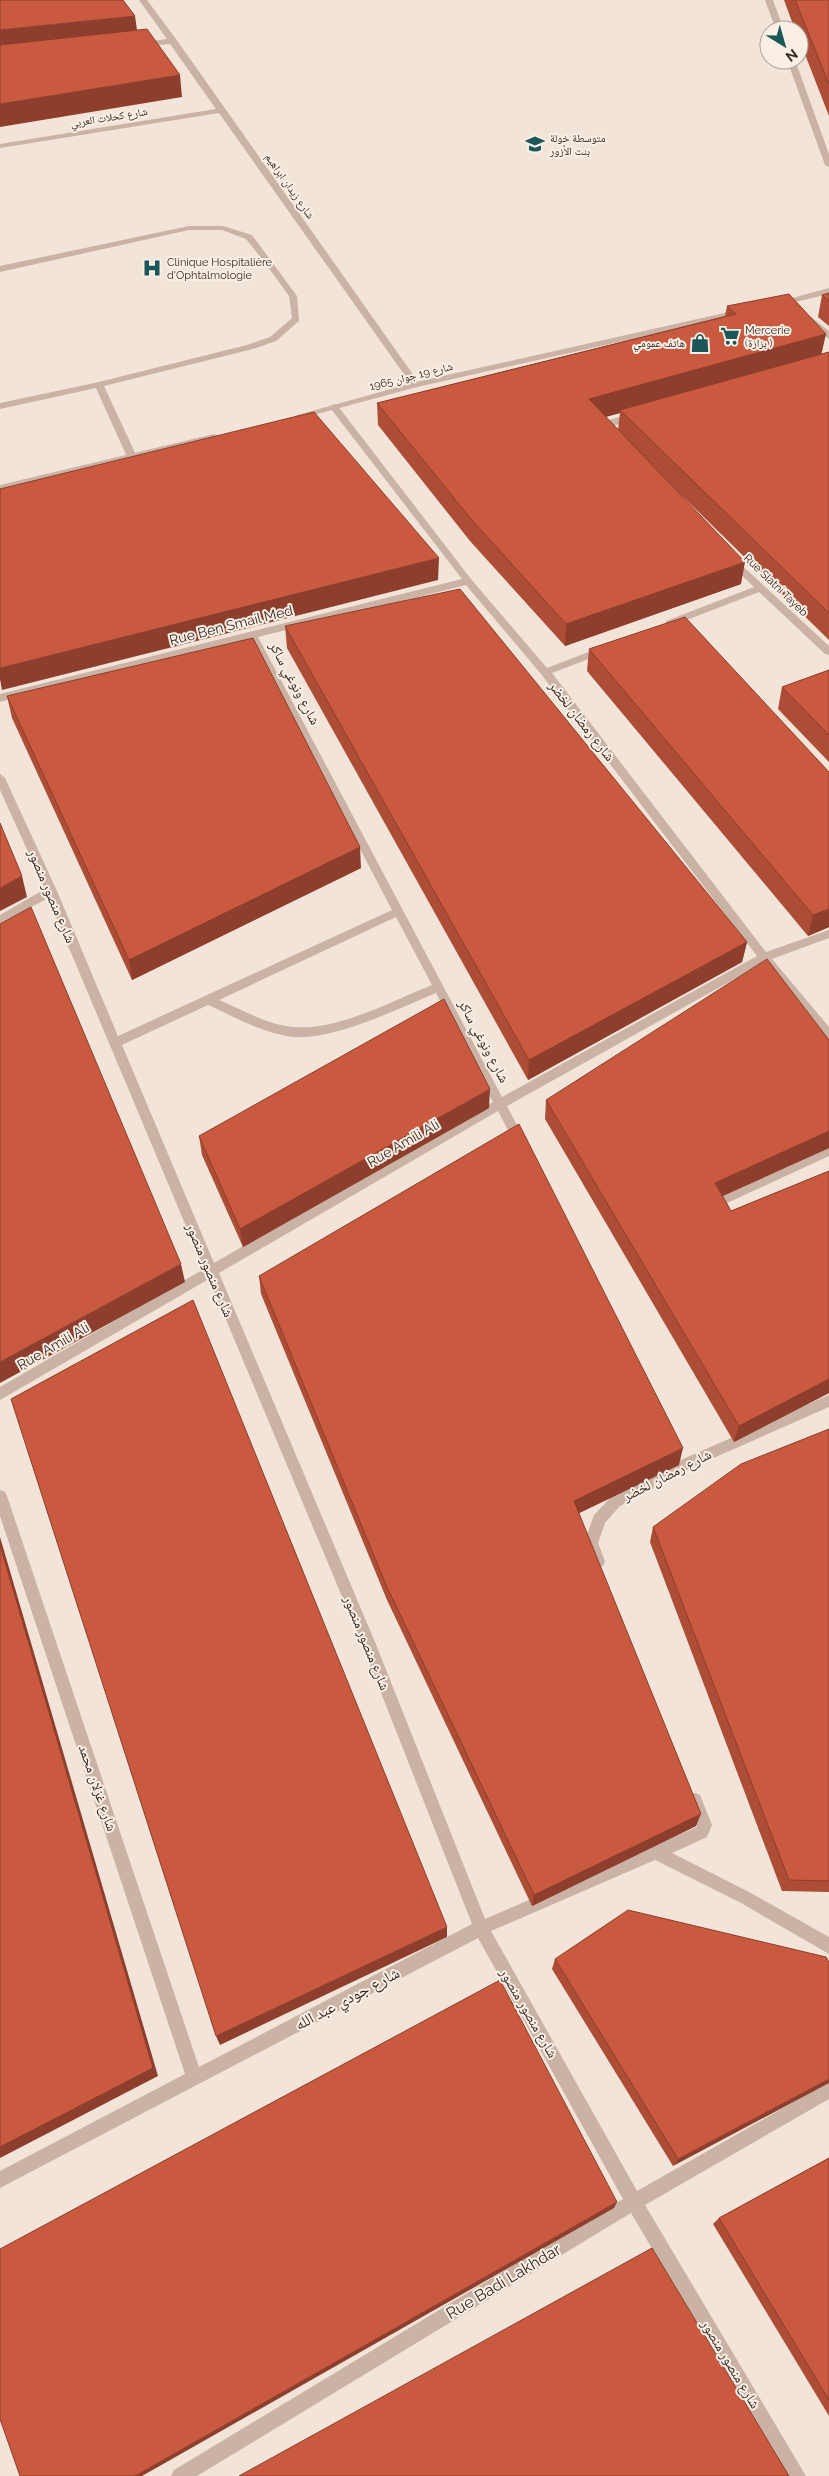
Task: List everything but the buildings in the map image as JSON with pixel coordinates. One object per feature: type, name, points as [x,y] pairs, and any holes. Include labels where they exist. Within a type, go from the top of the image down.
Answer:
[{"type":"street","name":"شارع زيدان ابراهيم","points":[[143,0],[416,385]]},
{"type":"street","points":[[769,0],[776,20]]},
{"type":"street","points":[[134,45],[173,41]]},
{"type":"street","points":[[795,70],[829,166]]},
{"type":"street","name":"شارع كحلات العربي","points":[[0,146],[222,110]]},
{"type":"street","points":[[0,269],[189,228],[223,228],[249,237],[293,296],[296,320],[273,339],[250,347],[99,385],[0,406]]},
{"type":"street","points":[[770,305],[796,307],[829,291]]},
{"type":"street","points":[[796,307],[829,336]]},
{"type":"street","name":"شارع 19 جوان 1965","points":[[286,419],[334,408],[416,385],[751,310]]},
{"type":"street","points":[[99,385],[132,456]]},
{"type":"street","name":"شارع رمضان لخضر","points":[[334,408],[468,581],[545,672],[764,956],[829,1035]]},
{"type":"street","points":[[611,441],[604,434],[602,428],[608,423],[647,412]]},
{"type":"street","points":[[0,488],[228,433]]},
{"type":"street","name":"Rue Slatni Tayeb","points":[[724,553],[829,652]]},
{"type":"street","name":"Rue Ben Smail Med","points":[[0,698],[468,581]]},
{"type":"street","points":[[661,627],[682,623],[760,588]]},
{"type":"street","name":"شارع ونوغي ساكر","points":[[252,634],[528,1156]]},
{"type":"street","points":[[545,672],[616,644]]},
{"type":"street","name":"شارع منصور منصور","points":[[0,778],[51,891],[368,1642],[480,1928],[585,2111],[634,2202],[797,2476]]},
{"type":"street","points":[[0,920],[51,891]]},
{"type":"street","points":[[115,1044],[398,911]]},
{"type":"street","name":"Rue Amili Ali","points":[[0,1394],[500,1104],[764,956],[829,934]]},
{"type":"street","points":[[208,1000],[261,1024],[295,1032],[330,1029],[439,987]]},
{"type":"street","points":[[721,1200],[829,1151]]},
{"type":"street","name":"شارع رمضان لخضر","points":[[604,1579],[591,1543],[599,1519],[615,1502],[686,1458],[829,1401]]},
{"type":"street","name":"شارع غزلان محمد","points":[[0,1496],[195,2079]]},
{"type":"street","name":"شارع جودي عبد الله","points":[[0,2180],[480,1928],[702,1832],[705,1825],[688,1785]]},
{"type":"street","points":[[656,1853],[746,1898],[829,1946]]},
{"type":"street","name":"Rue Badi Lakhdar","points":[[180,2476],[634,2202],[829,2090]]},
{"type":"place","name":"متوسطة خولة بنت الأزور","points":[[535,144]]},
{"type":"place","name":"Clinique Hospitalière d'Ophtalmologie","points":[[152,268]]},
{"type":"place","name":"Mercerie (بزازة )","points":[[730,336]]},
{"type":"place","name":"هاتف عمومي","points":[[700,343]]}]
